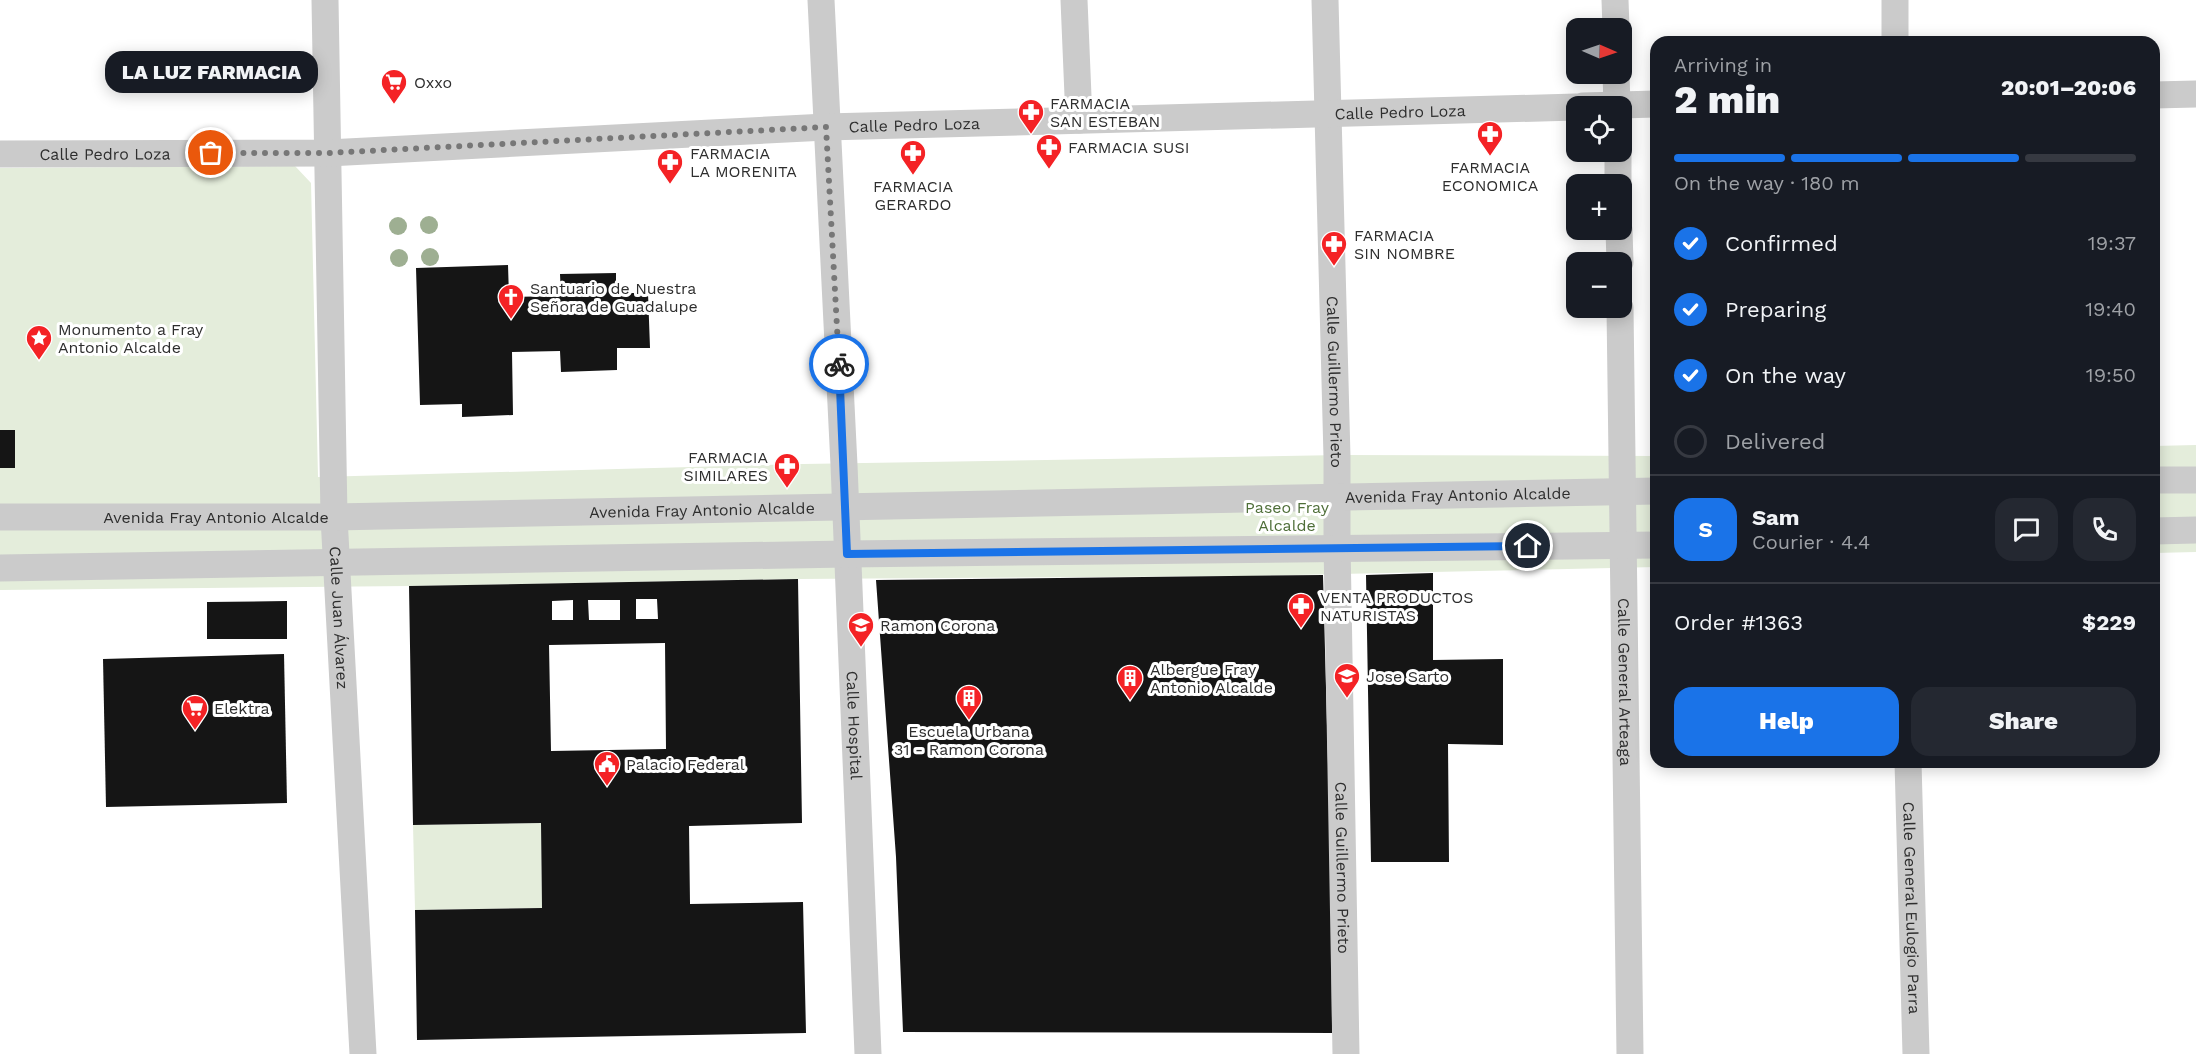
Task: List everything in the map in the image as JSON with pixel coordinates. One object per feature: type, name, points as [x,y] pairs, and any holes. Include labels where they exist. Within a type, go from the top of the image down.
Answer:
[{"type":"street","name":"Calle Juan Álvarez","points":[[325,0],[334,517],[363,1054]]},
{"type":"street","name":"Calle Hospital","points":[[821,0],[868,1054]]},
{"type":"street","points":[[1074,0],[1079,120]]},
{"type":"street","name":"Calle Guillermo Prieto","points":[[1325,0],[1337,497],[1346,1054]]},
{"type":"street","points":[[1615,0],[1616,18]]},
{"type":"street","points":[[1894,0],[1895,36]]},
{"type":"street","points":[[2160,95],[2196,94]]},
{"type":"street","points":[[1632,105],[1650,104]]},
{"type":"street","name":"Calle Pedro Loza","points":[[0,154],[328,153],[826,127],[1566,107]]},
{"type":"street","name":"Calle General Arteaga","points":[[1620,318],[1630,1054]]},
{"type":"street","points":[[2160,480],[2196,480]]},
{"type":"street","name":"Avenida Fray Antonio Alcalde","points":[[0,517],[334,517],[1650,491]]},
{"type":"street","points":[[2160,531],[2196,530]]},
{"type":"street","points":[[0,568],[847,554],[1650,545]]},
{"type":"street","name":"Calle General Eulogio Parra","points":[[1908,768],[1916,1054]]},
{"type":"green space","name":"Paseo Fray Alcalde","points":[[295,166],[311,183],[318,477],[803,464],[1341,455],[1650,456],[1650,567],[1250,576],[798,579],[0,590],[0,168]]},
{"type":"green space","points":[[2196,445],[2196,552],[2160,553],[2160,446]]},
{"type":"green space","points":[[541,823],[542,908],[415,910],[413,825]]},
{"type":"building","points":[[508,265],[509,297],[561,296],[560,274],[616,273],[616,293],[648,293],[650,348],[617,348],[617,370],[561,372],[560,351],[512,352],[513,415],[462,417],[462,404],[420,405],[416,268]]},
{"type":"building","points":[[0,430],[15,430],[15,468],[0,468]]},
{"type":"building","points":[[1433,573],[1433,660],[1503,659],[1503,745],[1448,744],[1449,862],[1371,862],[1366,575]]},
{"type":"building","points":[[1323,575],[1331,876],[1332,1033],[903,1032],[896,857],[876,580]]},
{"type":"building","name":"Palacio Federal","points":[[798,579],[802,823],[689,826],[690,904],[803,902],[806,1033],[417,1040],[415,910],[542,908],[541,823],[413,825],[409,586]],"holes":[[[636,599],[657,599],[658,619],[636,619]],[[573,600],[573,620],[552,620],[552,601]],[[588,600],[620,600],[620,620],[589,620]],[[665,643],[666,749],[551,751],[549,645]]]},
{"type":"building","points":[[287,601],[287,639],[207,639],[207,602]]},
{"type":"building","name":"Elektra","points":[[284,654],[287,803],[106,807],[103,659]]},
{"type":"way so far","points":[[211,153],[328,153],[826,127],[839,364]]},
{"type":"place","name":"Oxxo","points":[[394,105]]},
{"type":"place","name":"FARMACIA SAN ESTEBAN","points":[[1031,135]]},
{"type":"place","name":"LA LUZ FARMACIA","points":[[211,153]]},
{"type":"place","name":"FARMACIA ECONOMICA","points":[[1490,157]]},
{"type":"place","name":"FARMACIA SUSI","points":[[1049,170]]},
{"type":"place","name":"FARMACIA GERARDO","points":[[913,176]]},
{"type":"place","name":"FARMACIA LA MORENITA","points":[[670,185]]},
{"type":"place","name":"FARMACIA SIN NOMBRE","points":[[1334,267]]},
{"type":"place","name":"Santuario de Nuestra Señora de Guadalupe","points":[[511,320]]},
{"type":"place","name":"Monumento a Fray Antonio Alcalde","points":[[39,361]]},
{"type":"place","name":"FARMACIA SIMILARES","points":[[787,489]]},
{"type":"place","name":"VENTA PRODUCTOS NATURISTAS","points":[[1301,629]]},
{"type":"place","name":"Ramon Corona","points":[[861,648]]},
{"type":"place","name":"Jose Sarto","points":[[1347,699]]},
{"type":"place","name":"Albergue Fray Antonio Alcalde","points":[[1130,701]]},
{"type":"place","name":"Escuela Urbana 31 - Ramon Corona","points":[[969,721]]},
{"type":"place","name":"Elektra","points":[[195,731]]},
{"type":"place","name":"Palacio Federal","points":[[607,787]]},
{"type":"route","points":[[839,364],[847,554],[1528,546]]}]
